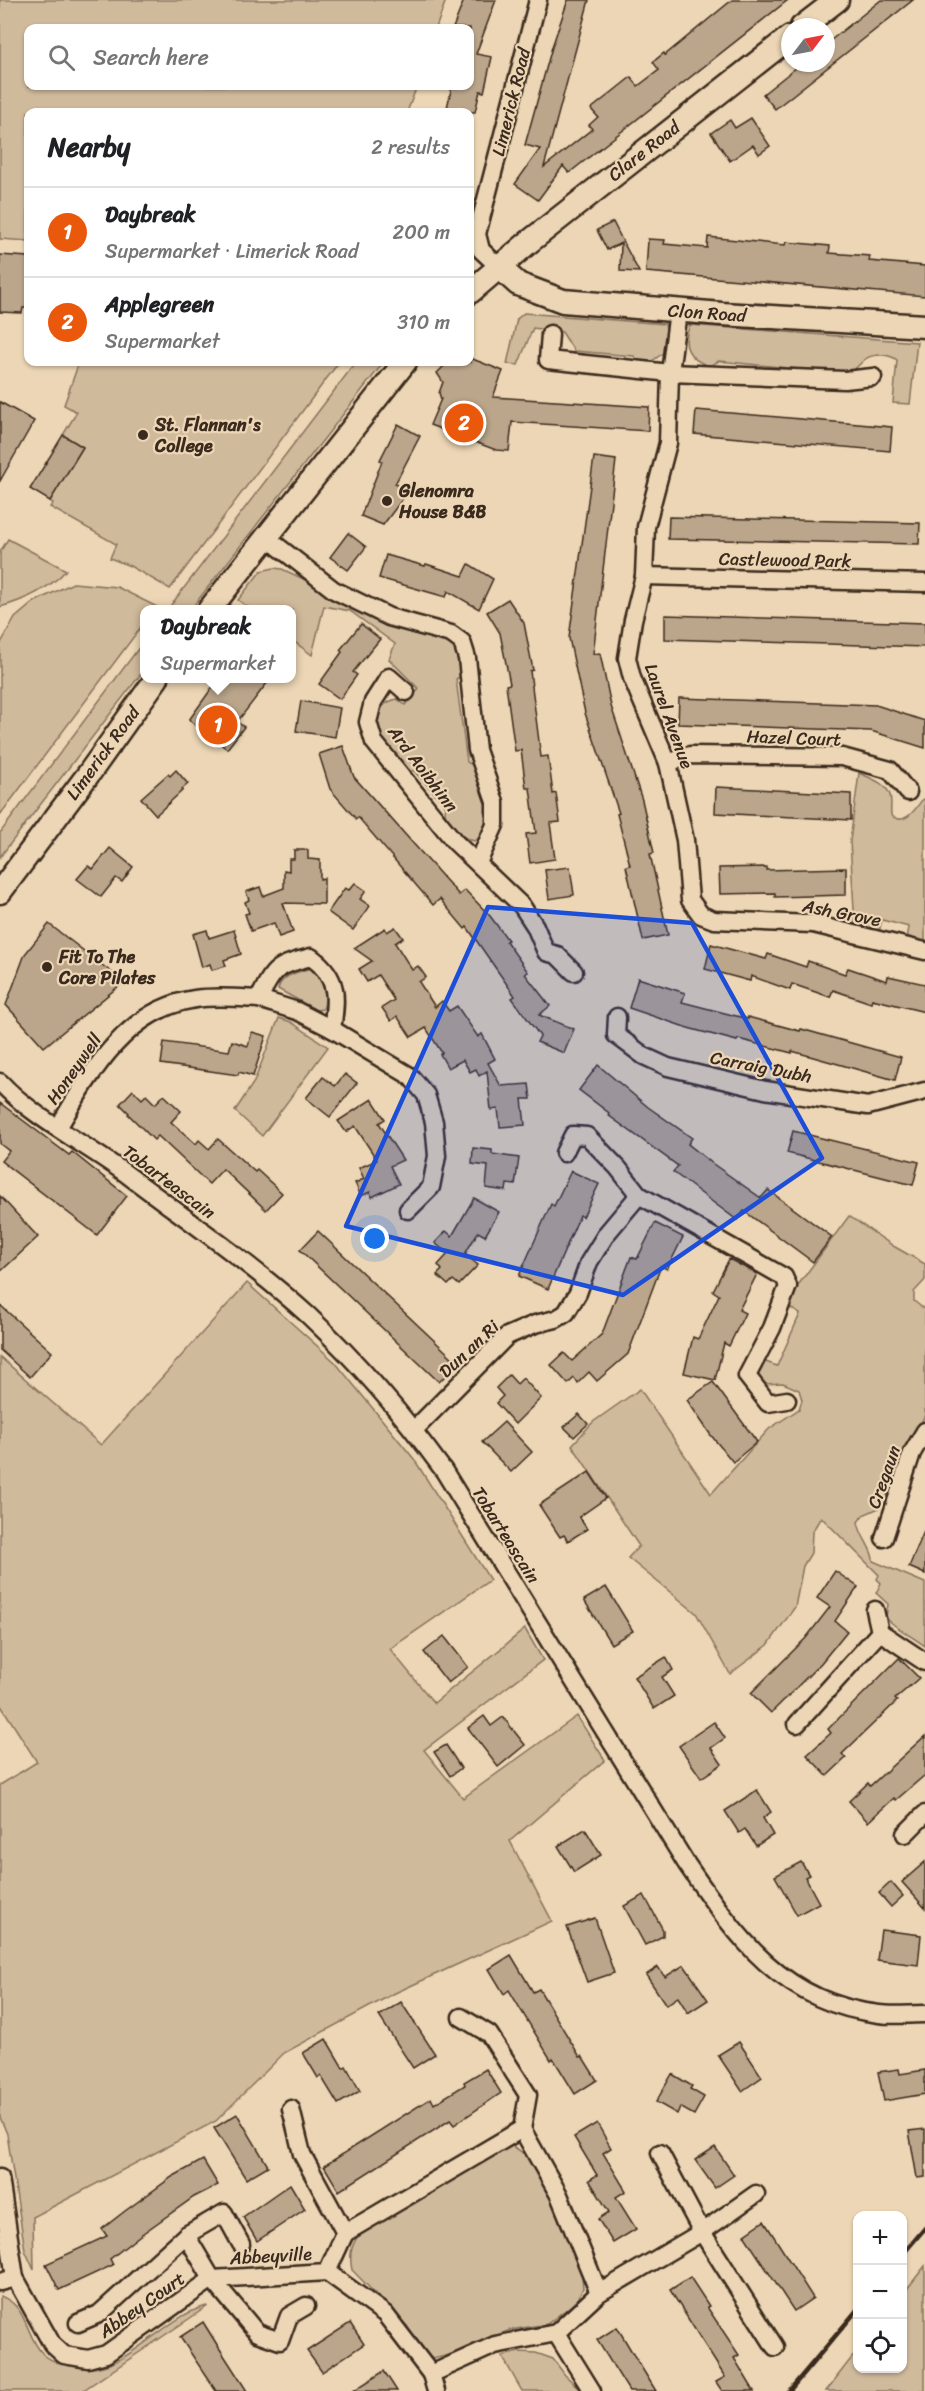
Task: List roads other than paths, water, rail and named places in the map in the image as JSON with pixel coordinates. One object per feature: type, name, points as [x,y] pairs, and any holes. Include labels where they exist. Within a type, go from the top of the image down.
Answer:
[{"type":"main road","points":[[814,18],[837,0]]},
{"type":"main road","name":"Clare Road","points":[[474,289],[781,44]]},
{"type":"main road","name":"Clon Road","points":[[499,267],[518,284],[562,301],[925,326]]},
{"type":"main road","points":[[212,605],[402,366]]},
{"type":"main road","name":"Limerick Road","points":[[0,868],[81,763],[153,683]]},
{"type":"main road","name":"Limerick Road","points":[[0,892],[153,683]]},
{"type":"street","name":"Limerick Road","points":[[499,267],[481,250],[477,234],[538,0]]},
{"type":"street","points":[[644,576],[646,527],[668,443],[670,373],[678,310]]},
{"type":"street","points":[[550,334],[548,360],[670,373],[845,380],[873,377]]},
{"type":"street","points":[[267,538],[334,590],[389,617],[451,634],[462,642],[467,658],[477,750],[495,802],[495,825],[478,863]]},
{"type":"street","name":"Castlewood Park","points":[[644,576],[925,583]]},
{"type":"street","name":"Laurel Avenue","points":[[644,576],[633,620],[627,658],[668,764],[685,840],[690,900],[701,915],[714,921]]},
{"type":"street","name":"Ard Aoibhinn","points":[[406,692],[389,677],[373,702],[368,722],[374,742],[455,842],[522,906],[536,926],[546,952],[557,955],[574,972]]},
{"type":"street","name":"Hazel Court","points":[[668,764],[690,755],[842,757],[890,770],[909,792]]},
{"type":"street","name":"Ash Grove","points":[[714,921],[813,924],[925,951]]},
{"type":"street","points":[[259,999],[271,974],[288,963],[311,957],[323,966],[333,982],[336,1003],[332,1029]]},
{"type":"street","name":"Honeywell","points":[[58,1128],[94,1069],[121,1035],[145,1019],[169,1007],[193,999],[259,999],[297,1011],[332,1029],[410,1076],[426,1095],[434,1122],[436,1156],[431,1187],[408,1210]]},
{"type":"street","name":"Carraig Dubh","points":[[617,1017],[616,1035],[644,1056],[668,1067],[765,1090],[868,1106],[925,1091]]},
{"type":"street","name":"Tobarteascain","points":[[2,1084],[58,1128],[110,1162],[249,1265],[309,1317],[364,1371],[414,1430],[444,1471],[686,1863],[726,1922],[750,1948],[786,1980],[819,1998],[879,2014],[925,2014]]},
{"type":"street","points":[[564,1153],[573,1135],[587,1136],[618,1168],[639,1195],[784,1277],[788,1286],[772,1328],[747,1376],[768,1403],[787,1400]]},
{"type":"street","name":"Dun an Ri","points":[[414,1430],[507,1336],[535,1324],[556,1319],[566,1313],[578,1293],[590,1262],[607,1233],[639,1195]]},
{"type":"street","name":"Cregaun","points":[[884,1538],[912,1453],[925,1431]]},
{"type":"street","points":[[875,1610],[880,1632],[925,1662]]},
{"type":"street","points":[[797,1724],[880,1632]]},
{"type":"street","points":[[905,1834],[925,1814]]},
{"type":"street","points":[[461,2017],[489,2034],[528,2094],[522,2128],[559,2195],[599,2293]]},
{"type":"street","points":[[291,2109],[302,2154],[345,2233],[522,2128]]},
{"type":"street","points":[[660,2153],[702,2232],[775,2347]]},
{"type":"street","name":"Abbey Court","points":[[0,2178],[8,2280],[51,2344],[64,2355],[88,2359],[106,2354],[212,2279],[186,2235],[99,2314],[78,2323]]},
{"type":"street","points":[[431,2374],[495,2345],[556,2333],[599,2293],[702,2232],[756,2194]]},
{"type":"street","points":[[186,2235],[224,2213],[241,2244]]},
{"type":"street","name":"Abbeyville","points":[[327,2272],[345,2233]]},
{"type":"street","name":"Abbeyville","points":[[212,2279],[327,2272],[385,2314],[431,2374],[436,2391]]},
{"type":"street","name":"Abbeyville","points":[[212,2279],[258,2333],[280,2341],[289,2316],[306,2306]]},
{"type":"street","points":[[556,2333],[592,2391]]},
{"type":"railway","points":[[907,2249],[925,2228]]},
{"type":"railway","points":[[789,2391],[853,2315]]},
{"type":"place","name":"Applegreen","points":[[464,423]]},
{"type":"place","name":"St. Flannan's College","points":[[143,435]]},
{"type":"place","name":"Glenomra House B&B","points":[[387,501]]},
{"type":"place","name":"Daybreak","points":[[218,725]]},
{"type":"place","name":"Fit To The Core Pilates","points":[[47,967]]}]
